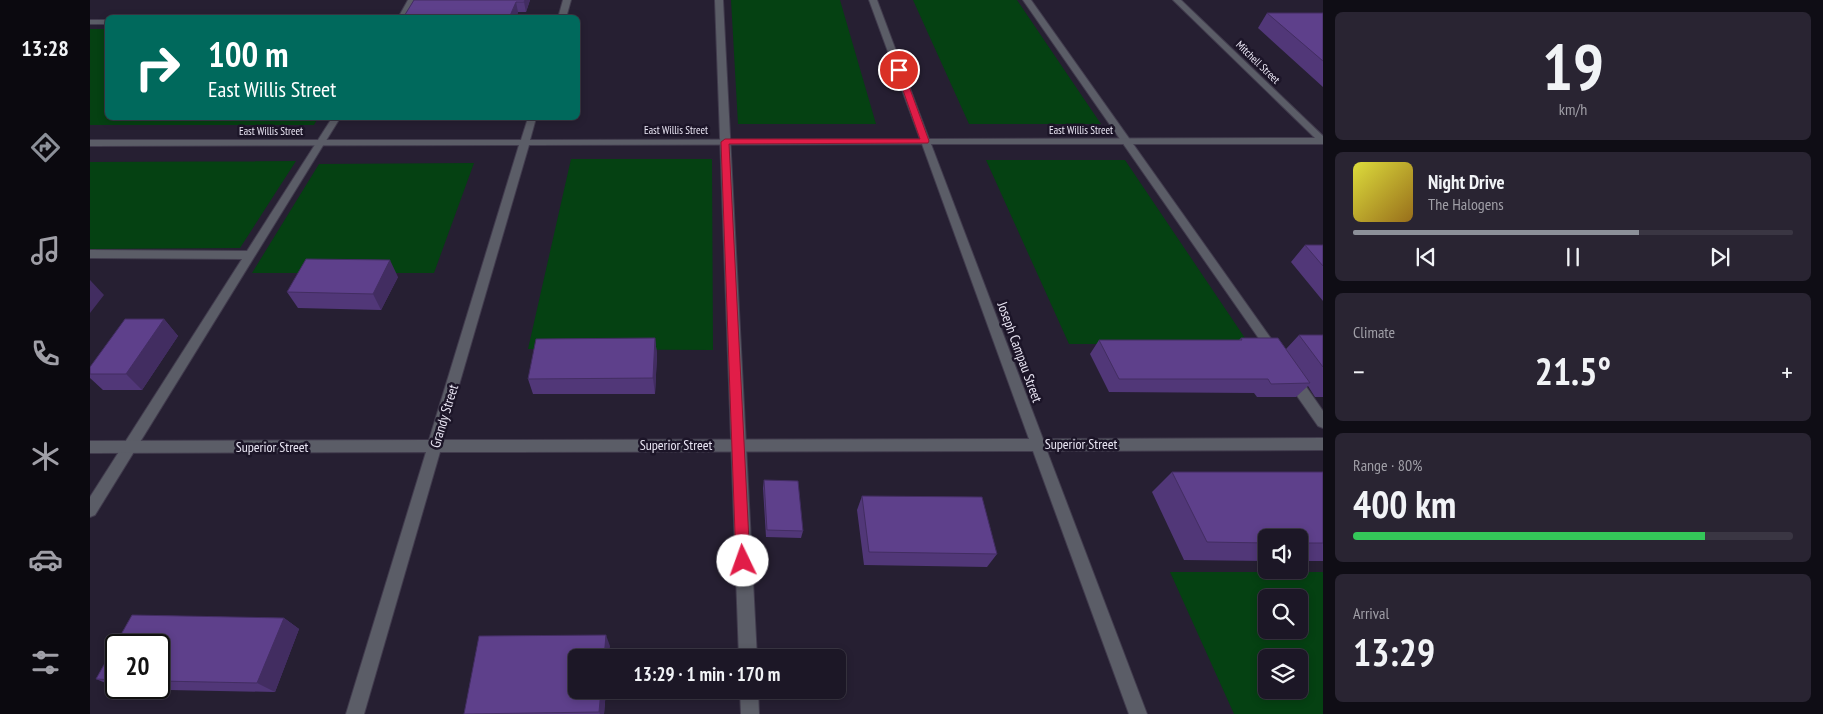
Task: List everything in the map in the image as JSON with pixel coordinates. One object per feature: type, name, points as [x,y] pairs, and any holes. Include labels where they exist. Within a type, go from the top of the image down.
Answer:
[{"type":"street","points":[[403,15],[412,0]]},
{"type":"street","points":[[563,15],[567,0]]},
{"type":"street","points":[[719,0],[748,649]]},
{"type":"street","name":"Joseph Campau Street","points":[[873,0],[1138,714]]},
{"type":"street","points":[[1027,0],[1278,358]]},
{"type":"street","name":"Mitchell Street","points":[[1177,0],[1323,141]]},
{"type":"street","points":[[90,22],[105,22]]},
{"type":"street","points":[[90,510],[335,120]]},
{"type":"street","name":"Grandy Street","points":[[355,714],[531,120]]},
{"type":"street","name":"East Willis Street","points":[[90,143],[1323,141]]},
{"type":"street","points":[[90,254],[250,255]]},
{"type":"street","points":[[1289,374],[1323,422]]},
{"type":"street","name":"Superior Street","points":[[90,447],[1323,444]]},
{"type":"street","points":[[749,699],[750,714]]},
{"type":"green space","points":[[731,0],[840,0],[876,124],[738,124]]},
{"type":"green space","points":[[913,0],[1017,0],[1101,124],[969,124]]},
{"type":"green space","points":[[90,29],[105,29],[105,120],[317,120],[314,125],[90,125]]},
{"type":"green space","points":[[571,159],[712,159],[713,350],[528,349]]},
{"type":"green space","points":[[986,160],[1125,160],[1249,344],[1069,344]]},
{"type":"green space","points":[[296,161],[240,248],[90,249],[90,162]]},
{"type":"green space","points":[[474,163],[434,273],[252,273],[319,164]]},
{"type":"green space","points":[[1170,572],[1258,572],[1258,579],[1308,579],[1308,572],[1323,572],[1323,714],[1234,714]]},
{"type":"building","points":[[414,0],[525,0],[524,2],[516,2],[510,15],[405,15]]},
{"type":"building","points":[[1267,13],[1323,13],[1323,61]]},
{"type":"building","points":[[1305,245],[1323,245],[1323,266]]},
{"type":"building","points":[[306,259],[390,260],[373,294],[287,292]]},
{"type":"building","points":[[125,319],[164,319],[126,374],[90,374],[90,367]]},
{"type":"building","points":[[1299,335],[1323,335],[1323,367]]},
{"type":"building","points":[[655,338],[653,378],[528,379],[536,339]]},
{"type":"building","points":[[1241,338],[1278,338],[1310,383],[1271,384],[1268,379],[1119,379],[1099,340],[1242,340]]},
{"type":"building","points":[[1172,472],[1323,472],[1323,543],[1308,543],[1308,529],[1258,529],[1258,543],[1207,542]]},
{"type":"building","points":[[764,480],[798,481],[803,531],[767,530]]},
{"type":"building","points":[[862,496],[982,497],[997,554],[869,552]]},
{"type":"building","points":[[132,615],[284,618],[257,683],[170,681],[170,634],[121,634]]},
{"type":"building","points":[[606,635],[605,649],[568,649],[568,699],[600,699],[599,712],[464,714],[479,636]]},
{"type":"building","points":[[105,663],[105,679],[96,679]]},
{"type":"route","points":[[743,561],[725,142],[925,141],[899,70]]}]
